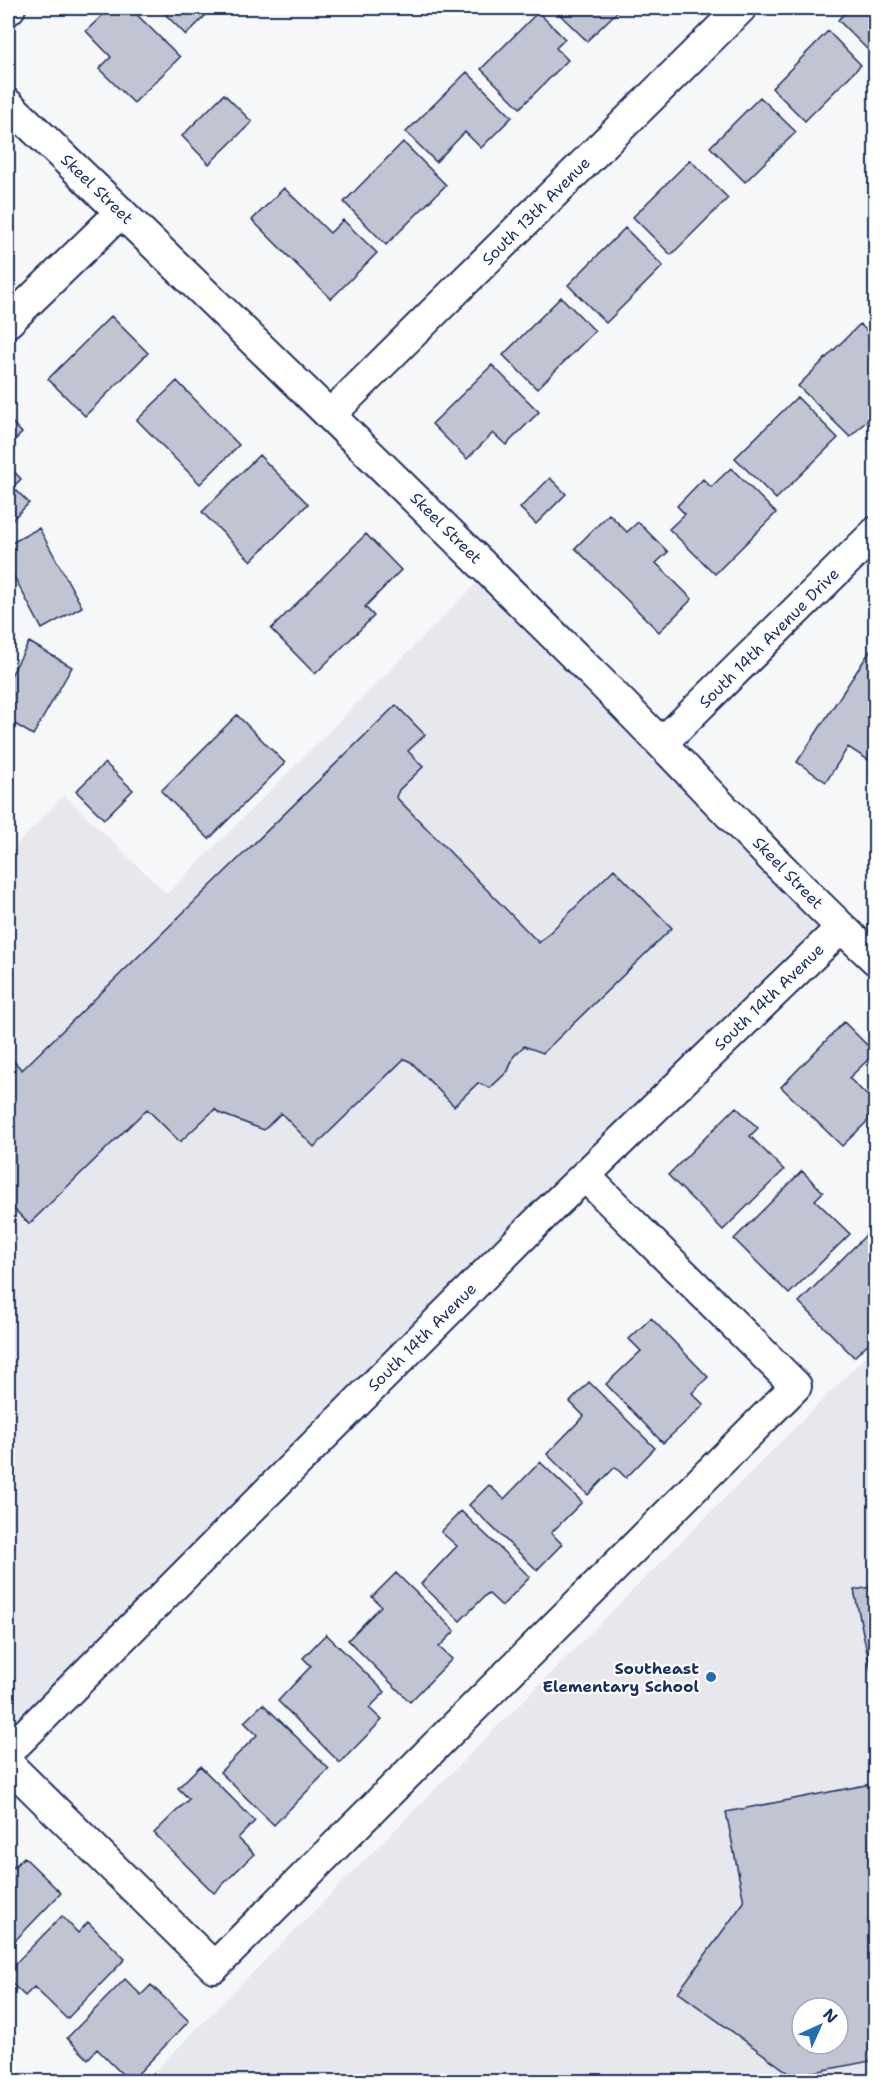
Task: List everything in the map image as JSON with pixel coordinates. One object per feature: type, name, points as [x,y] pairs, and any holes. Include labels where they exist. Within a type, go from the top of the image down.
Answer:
[{"type":"street","name":"South 13th Avenue","points":[[331,414],[741,8]]},
{"type":"street","name":"Skeel Street","points":[[8,104],[331,414],[662,743],[841,928],[876,960]]},
{"type":"street","points":[[8,322],[121,212]]},
{"type":"street","name":"South 14th Avenue Drive","points":[[662,743],[876,532]]},
{"type":"street","name":"South 14th Avenue","points":[[8,1752],[585,1176],[841,928]]},
{"type":"street","points":[[8,1764],[214,1967],[796,1386],[585,1176]]},
{"type":"shaded area","points":[[489,571],[841,928],[8,1752],[8,854],[64,795],[167,894]]},
{"type":"shaded area","name":"Southeast Elementary School","points":[[875,1347],[875,2081],[145,2081]]},
{"type":"building","points":[[110,8],[130,8],[180,57],[134,103],[99,69],[111,57],[86,31]]},
{"type":"building","points":[[159,8],[213,8],[186,35]]},
{"type":"building","points":[[555,8],[621,8],[587,41]]},
{"type":"building","points":[[850,8],[876,8],[876,50],[872,54],[838,20]]},
{"type":"building","points":[[538,12],[565,39],[556,48],[568,60],[520,108],[481,69]]},
{"type":"building","points":[[828,31],[861,65],[805,121],[772,88]]},
{"type":"building","points":[[467,72],[512,117],[481,148],[465,132],[436,162],[406,132]]},
{"type":"building","points":[[224,94],[252,122],[209,164],[182,136]]},
{"type":"building","points":[[760,97],[796,132],[745,182],[710,147]]},
{"type":"building","points":[[403,142],[446,185],[386,245],[344,202]]},
{"type":"building","points":[[690,160],[728,198],[671,255],[633,217]]},
{"type":"building","points":[[284,188],[330,233],[343,220],[377,253],[331,299],[252,220]]},
{"type":"building","points":[[625,228],[663,266],[606,323],[568,285]]},
{"type":"building","points":[[561,297],[595,331],[537,389],[503,355]]},
{"type":"building","points":[[111,316],[148,353],[85,416],[48,379]]},
{"type":"building","points":[[860,324],[876,340],[876,412],[850,437],[798,386]]},
{"type":"building","points":[[492,365],[539,412],[506,445],[493,433],[467,459],[432,424]]},
{"type":"building","points":[[177,381],[239,445],[200,484],[137,420]]},
{"type":"building","points":[[797,397],[838,438],[776,499],[735,458]]},
{"type":"building","points":[[8,418],[22,433],[8,447]]},
{"type":"building","points":[[259,455],[308,504],[251,561],[202,512]]},
{"type":"building","points":[[8,465],[21,479],[13,487],[29,503],[8,524]]},
{"type":"building","points":[[731,468],[776,513],[715,574],[669,529],[685,514],[677,506],[703,479],[711,487]]},
{"type":"building","points":[[550,478],[566,494],[536,524],[520,508]]},
{"type":"building","points":[[609,514],[627,532],[638,522],[668,552],[656,563],[692,599],[659,632],[575,548]]},
{"type":"building","points":[[39,528],[82,607],[42,629],[8,565],[8,545]]},
{"type":"building","points":[[366,534],[401,570],[365,607],[374,616],[315,674],[271,629]]},
{"type":"building","points":[[29,642],[72,667],[33,735],[8,720],[8,681]]},
{"type":"building","points":[[876,642],[876,765],[848,747],[826,782],[797,762]]},
{"type":"building","points":[[396,705],[425,735],[408,751],[423,767],[399,790],[396,797],[539,943],[614,869],[672,928],[543,1053],[524,1046],[514,1056],[508,1071],[490,1088],[478,1083],[454,1106],[411,1062],[404,1059],[314,1147],[281,1113],[264,1130],[219,1113],[215,1109],[180,1142],[147,1109],[29,1224],[8,1203],[8,1055],[22,1070]]},
{"type":"building","points":[[237,715],[285,763],[209,839],[161,791]]},
{"type":"building","points":[[105,763],[133,790],[104,819],[76,791]]},
{"type":"building","points":[[844,1022],[875,1053],[849,1078],[876,1104],[876,1113],[842,1146],[781,1087]]},
{"type":"building","points":[[736,1107],[758,1128],[750,1136],[784,1170],[723,1230],[668,1175]]},
{"type":"building","points":[[802,1171],[823,1192],[815,1200],[850,1234],[789,1294],[734,1239]]},
{"type":"building","points":[[867,1234],[876,1243],[876,1336],[854,1357],[799,1302]]},
{"type":"building","points":[[651,1318],[708,1377],[692,1393],[704,1405],[663,1443],[606,1384],[641,1351],[629,1339]]},
{"type":"building","points":[[589,1382],[655,1448],[626,1478],[615,1467],[588,1495],[547,1454],[584,1416],[570,1402]]},
{"type":"building","points":[[540,1462],[582,1502],[551,1533],[562,1544],[537,1570],[469,1505],[489,1485],[504,1499]]},
{"type":"building","points":[[461,1511],[530,1577],[502,1606],[488,1593],[460,1621],[421,1584],[457,1546],[441,1532]]},
{"type":"building","points":[[396,1573],[455,1631],[439,1647],[452,1659],[410,1702],[348,1640],[381,1606],[372,1597]]},
{"type":"building","points":[[876,1586],[876,1695],[854,1590]]},
{"type":"building","points":[[326,1634],[385,1692],[369,1708],[382,1720],[340,1763],[278,1701],[311,1666],[303,1658]]},
{"type":"building","points":[[263,1704],[329,1769],[274,1825],[220,1772],[257,1735],[244,1722]]},
{"type":"building","points":[[200,1766],[255,1821],[238,1838],[254,1854],[214,1893],[154,1833],[189,1799],[178,1788]]},
{"type":"building","points":[[876,1783],[876,2060],[793,2076],[678,1992],[744,1902],[726,1812]]},
{"type":"building","points":[[24,1857],[61,1893],[8,1948],[8,1861],[14,1867]]},
{"type":"building","points":[[62,1916],[78,1933],[88,1922],[125,1959],[67,2019],[34,1987],[25,1996],[8,1980],[8,1971]]},
{"type":"building","points":[[125,1979],[141,1995],[151,1985],[189,2021],[130,2082],[97,2049],[88,2059],[67,2038]]},
{"type":"place","name":"Southeast Elementary School","points":[[711,1677]]}]
